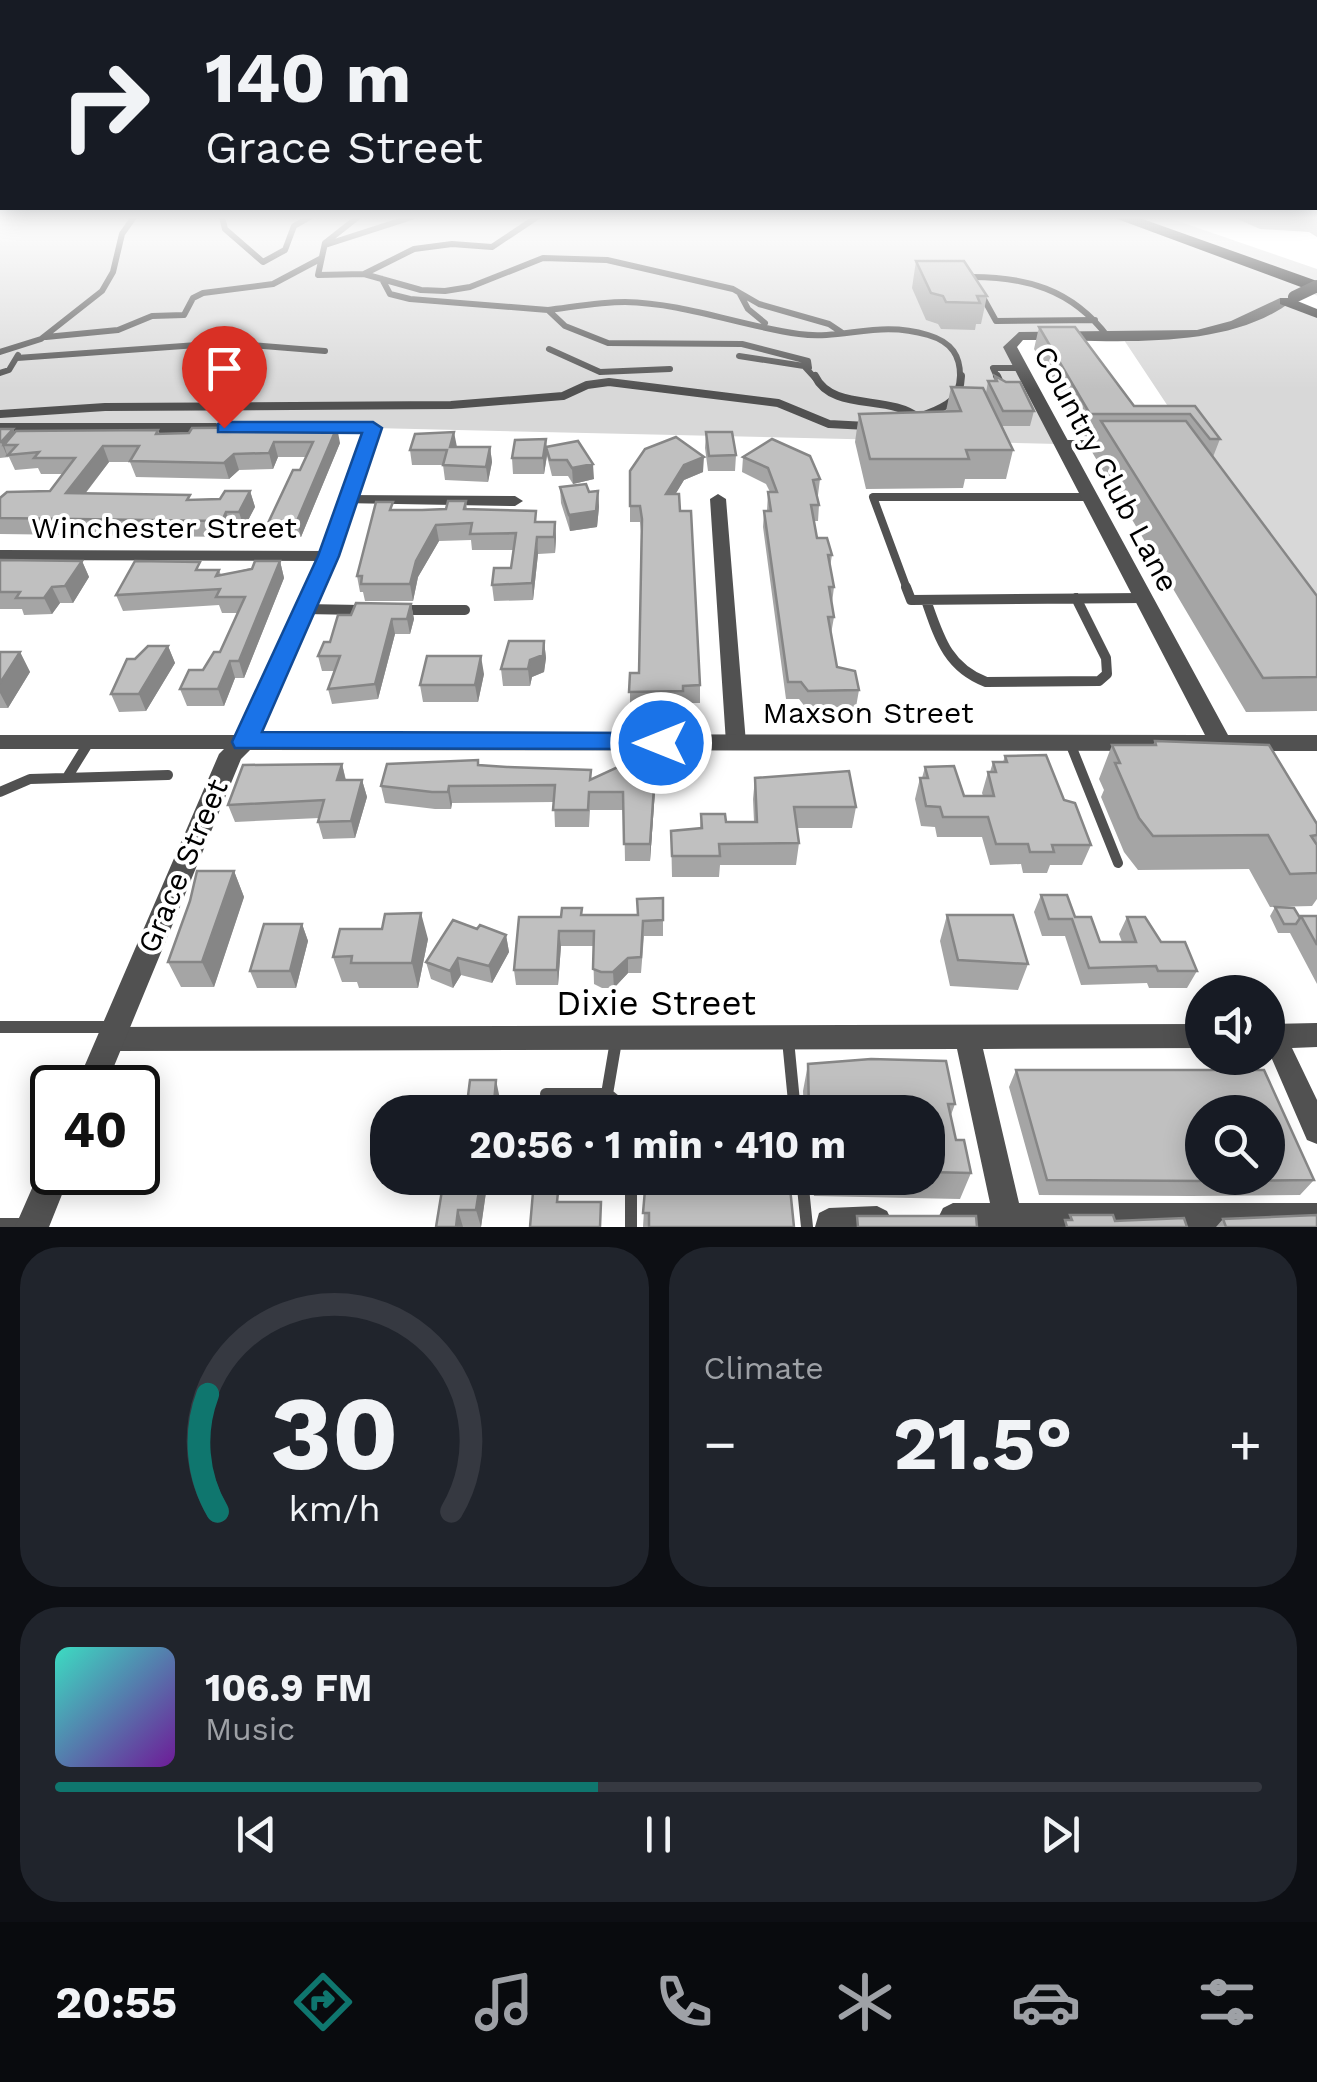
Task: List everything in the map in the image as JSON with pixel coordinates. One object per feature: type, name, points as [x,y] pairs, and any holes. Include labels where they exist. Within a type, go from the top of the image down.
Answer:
[{"type":"highway","points":[[1281,274],[1317,287]]},
{"type":"main road","name":"Country Club Lane","points":[[1290,299],[1317,287]]},
{"type":"main road","points":[[1290,299],[1317,314]]},
{"type":"street","name":"Country Club Lane","points":[[1238,748],[1143,598],[1010,347],[1014,328],[1108,337],[1216,330],[1290,299]]},
{"type":"street","points":[[0,428],[236,428]]},
{"type":"street","name":"Grace Street","points":[[100,1065],[231,754],[244,742],[328,556],[373,428],[295,428]]},
{"type":"street","points":[[718,499],[736,743]]},
{"type":"street","points":[[346,500],[514,502]]},
{"type":"street","name":"Winchester Street","points":[[0,555],[328,556]]},
{"type":"street","name":"Maxson Street","points":[[0,742],[1070,743],[1238,748],[1317,743]]},
{"type":"street","name":"Dixie Street","points":[[113,1033],[616,1038],[1185,1036]]},
{"type":"street","points":[[967,1036],[1009,1222]]},
{"type":"street","points":[[1285,1036],[1317,1036]]},
{"type":"street","points":[[1285,1066],[1317,1130]]},
{"type":"street","points":[[22,1225],[41,1195]]},
{"type":"street","points":[[830,1227],[829,1223],[918,1220],[1184,1222],[1317,1218]]},
{"type":"lane","points":[[0,352],[20,350],[46,337],[108,285],[110,274]]},
{"type":"lane","points":[[46,337],[118,330],[152,316],[184,315],[198,295],[273,284],[292,274]]},
{"type":"lane","points":[[318,274],[352,274]]},
{"type":"lane","points":[[365,274],[421,290],[458,290],[500,274]]},
{"type":"lane","points":[[662,274],[740,294],[841,332]]},
{"type":"lane","points":[[959,278],[1014,276],[1087,310],[1108,337]]},
{"type":"lane","points":[[971,277],[996,321],[1014,328],[1095,320]]},
{"type":"lane","points":[[382,279],[390,294],[413,300],[493,301],[548,310],[625,302],[799,334],[872,326],[930,335],[944,342],[962,364],[957,372],[960,394],[909,424]]},
{"type":"lane","points":[[740,294],[748,310],[772,326]]},
{"type":"lane","points":[[548,310],[554,322],[593,340],[744,344],[808,361],[817,387],[830,395],[908,409],[937,408]]},
{"type":"lane","points":[[16,358],[225,343],[324,351]]},
{"type":"lane","points":[[549,349],[600,372],[670,368]]},
{"type":"lane","points":[[0,374],[10,370],[20,350]]},
{"type":"lane","points":[[739,356],[809,368]]},
{"type":"lane","points":[[1020,368],[993,368],[1003,390],[1032,389]]},
{"type":"lane","points":[[0,414],[132,406],[433,406],[563,396],[587,385],[609,382],[686,396],[778,404],[829,424],[881,426]]},
{"type":"lane","points":[[908,409],[919,418]]},
{"type":"lane","points":[[1060,444],[1107,444]]},
{"type":"lane","points":[[1088,497],[873,497],[911,600],[1143,598]]},
{"type":"lane","points":[[926,600],[951,666],[969,677],[986,682],[1098,682],[1107,674],[1106,658],[1076,598]]},
{"type":"lane","points":[[304,609],[374,610]]},
{"type":"lane","points":[[392,610],[465,610]]},
{"type":"lane","points":[[68,776],[89,742]]},
{"type":"lane","points":[[1070,743],[1118,863]]},
{"type":"lane","points":[[0,792],[30,779],[168,776]]},
{"type":"lane","points":[[0,1027],[113,1033]]},
{"type":"lane","points":[[788,1037],[794,1095]]},
{"type":"lane","points":[[546,1094],[607,1094],[616,1038]]},
{"type":"lane","points":[[631,1195],[631,1227]]},
{"type":"lane","points":[[804,1195],[807,1227]]},
{"type":"shaded area","points":[[0,274],[1317,274],[1317,284],[1291,296],[1317,316],[1317,631],[1122,337],[1023,338],[1011,342],[1059,444],[373,428],[0,428]]},
{"type":"building","points":[[922,274],[973,274],[987,296],[977,296],[980,303],[946,302],[943,296],[931,293]]},
{"type":"building","points":[[1039,327],[1075,327],[1134,406],[1195,406],[1220,439],[1210,439],[1190,414],[1090,414]]},
{"type":"building","points":[[995,376],[1006,382],[1020,382],[1034,411],[1003,411],[988,381],[997,381]]},
{"type":"building","points":[[951,387],[983,388],[1013,450],[966,450],[969,459],[870,459],[859,414],[961,411]]},
{"type":"building","points":[[1101,421],[1186,421],[1317,596],[1317,677],[1263,678]]},
{"type":"building","points":[[337,427],[297,521],[269,521],[293,470],[300,470],[313,442],[274,442],[269,453],[234,454],[224,463],[130,461],[139,446],[103,446],[66,493],[190,495],[187,500],[220,499],[225,491],[250,491],[239,512],[226,512],[222,521],[0,518],[0,498],[7,492],[50,491],[75,458],[34,458],[39,452],[8,455],[17,445],[4,445],[16,431],[158,430],[156,434],[189,433],[192,428]]},
{"type":"building","points":[[0,429],[13,429],[1,442],[0,442]]},
{"type":"building","points":[[454,432],[450,447],[490,447],[486,467],[443,465],[447,450],[410,450],[415,434]]},
{"type":"building","points":[[706,432],[732,432],[736,455],[709,456]]},
{"type":"building","points":[[676,437],[704,457],[684,465],[666,494],[679,494],[680,511],[691,511],[700,685],[683,686],[683,691],[629,692],[630,673],[639,673],[642,519],[640,506],[630,506],[630,471],[645,449]]},
{"type":"building","points":[[546,439],[543,458],[512,458],[515,440]]},
{"type":"building","points":[[772,439],[810,456],[820,479],[813,480],[819,505],[811,505],[817,538],[827,538],[832,555],[828,555],[834,587],[829,587],[834,617],[828,617],[837,667],[855,671],[859,690],[808,691],[801,682],[788,682],[764,511],[771,511],[768,492],[777,492],[768,468],[743,457]]},
{"type":"building","points":[[578,441],[593,464],[572,468],[567,460],[550,460],[546,447]]},
{"type":"building","points":[[586,484],[589,492],[598,491],[596,511],[569,515],[560,487]]},
{"type":"building","points":[[448,501],[466,501],[464,509],[536,511],[535,522],[555,522],[554,537],[537,537],[532,583],[492,585],[494,568],[511,568],[516,533],[470,534],[472,523],[436,525],[416,561],[410,584],[361,584],[362,576],[357,576],[376,502],[393,502],[390,510],[422,510],[446,509]]},
{"type":"building","points":[[0,560],[82,561],[65,586],[52,587],[44,598],[16,598],[20,592],[0,592]]},
{"type":"building","points":[[135,561],[200,562],[196,570],[219,570],[216,576],[252,569],[255,561],[280,561],[239,661],[230,661],[218,689],[180,689],[189,670],[203,670],[214,652],[220,652],[245,597],[216,597],[220,589],[116,595]]},
{"type":"building","points":[[356,603],[411,604],[407,619],[392,619],[375,684],[328,689],[340,656],[318,656],[324,642],[330,642],[338,615],[351,615]]},
{"type":"building","points":[[509,641],[544,641],[543,655],[530,660],[528,669],[501,669]]},
{"type":"building","points":[[148,646],[168,646],[139,694],[111,694],[127,659],[135,659]]},
{"type":"building","points":[[0,652],[20,652],[0,683]]},
{"type":"building","points":[[427,656],[481,656],[475,685],[420,685]]},
{"type":"building","points":[[1155,741],[1269,745],[1317,824],[1317,835],[1311,836],[1317,845],[1317,873],[1290,874],[1268,835],[1153,836],[1139,818],[1115,763],[1120,763],[1112,745],[1156,745]]},
{"type":"building","points":[[1046,755],[1064,800],[1075,803],[1091,845],[1052,845],[1054,852],[1030,852],[1028,844],[996,844],[988,817],[943,817],[940,807],[926,806],[920,778],[928,778],[925,767],[954,766],[964,796],[994,796],[988,772],[996,772],[993,762],[1007,762],[1005,756]]},
{"type":"building","points":[[478,760],[478,765],[591,770],[590,780],[620,766],[646,766],[655,773],[650,844],[624,844],[623,792],[589,792],[588,810],[553,810],[555,785],[449,786],[448,792],[381,786],[387,764]]},
{"type":"building","points":[[342,764],[337,780],[362,780],[351,821],[318,822],[324,800],[228,805],[243,765]]},
{"type":"building","points":[[849,771],[856,807],[794,807],[799,843],[719,844],[720,856],[672,856],[671,831],[702,828],[701,814],[725,814],[726,822],[757,822],[755,778]]},
{"type":"building","points":[[197,871],[234,871],[202,962],[168,962],[190,901]]},
{"type":"building","points":[[1041,895],[1067,895],[1075,917],[1091,917],[1100,942],[1136,942],[1127,917],[1145,917],[1161,942],[1185,942],[1197,971],[1158,971],[1156,966],[1089,968],[1072,919],[1049,919]]},
{"type":"building","points":[[663,898],[663,920],[643,921],[641,957],[628,958],[613,972],[593,969],[594,931],[559,931],[557,970],[514,970],[519,917],[561,917],[562,908],[582,908],[581,915],[638,915],[637,899]]},
{"type":"building","points":[[1275,907],[1294,908],[1300,918],[1296,924],[1284,924]]},
{"type":"building","points":[[421,913],[412,963],[351,963],[352,956],[333,957],[340,929],[382,929],[385,914]]},
{"type":"building","points":[[947,915],[1013,915],[1028,964],[958,960]]},
{"type":"building","points":[[1301,916],[1317,916],[1317,945]]},
{"type":"building","points":[[453,920],[506,935],[489,966],[458,958],[450,971],[426,962]]},
{"type":"building","points":[[264,924],[302,924],[290,971],[250,971]]},
{"type":"building","points":[[871,1059],[946,1061],[955,1104],[948,1104],[956,1140],[964,1140],[971,1173],[945,1172],[945,1095],[809,1095],[808,1064]]},
{"type":"building","points":[[1016,1070],[1185,1070],[1185,1075],[1266,1075],[1275,1095],[1185,1095],[1185,1181],[1047,1180]]},
{"type":"building","points":[[470,1080],[496,1080],[495,1095],[468,1095]]},
{"type":"building","points":[[1285,1116],[1314,1180],[1285,1180]]},
{"type":"building","points":[[441,1195],[478,1195],[476,1210],[458,1210],[456,1227],[436,1227]]},
{"type":"building","points":[[533,1195],[558,1195],[557,1202],[601,1202],[600,1227],[530,1227]]},
{"type":"building","points":[[645,1195],[791,1195],[794,1227],[649,1227],[649,1213],[643,1213]]},
{"type":"building","points":[[1070,1215],[1113,1215],[1115,1221],[1184,1218],[1187,1227],[1067,1227],[1065,1220],[1072,1220]]},
{"type":"building","points":[[1317,1215],[1317,1227],[1226,1227],[1223,1219]]},
{"type":"building","points":[[857,1216],[976,1216],[977,1227],[858,1227]]},
{"type":"route","points":[[224,428],[373,428],[328,556],[244,742],[661,743]]}]
